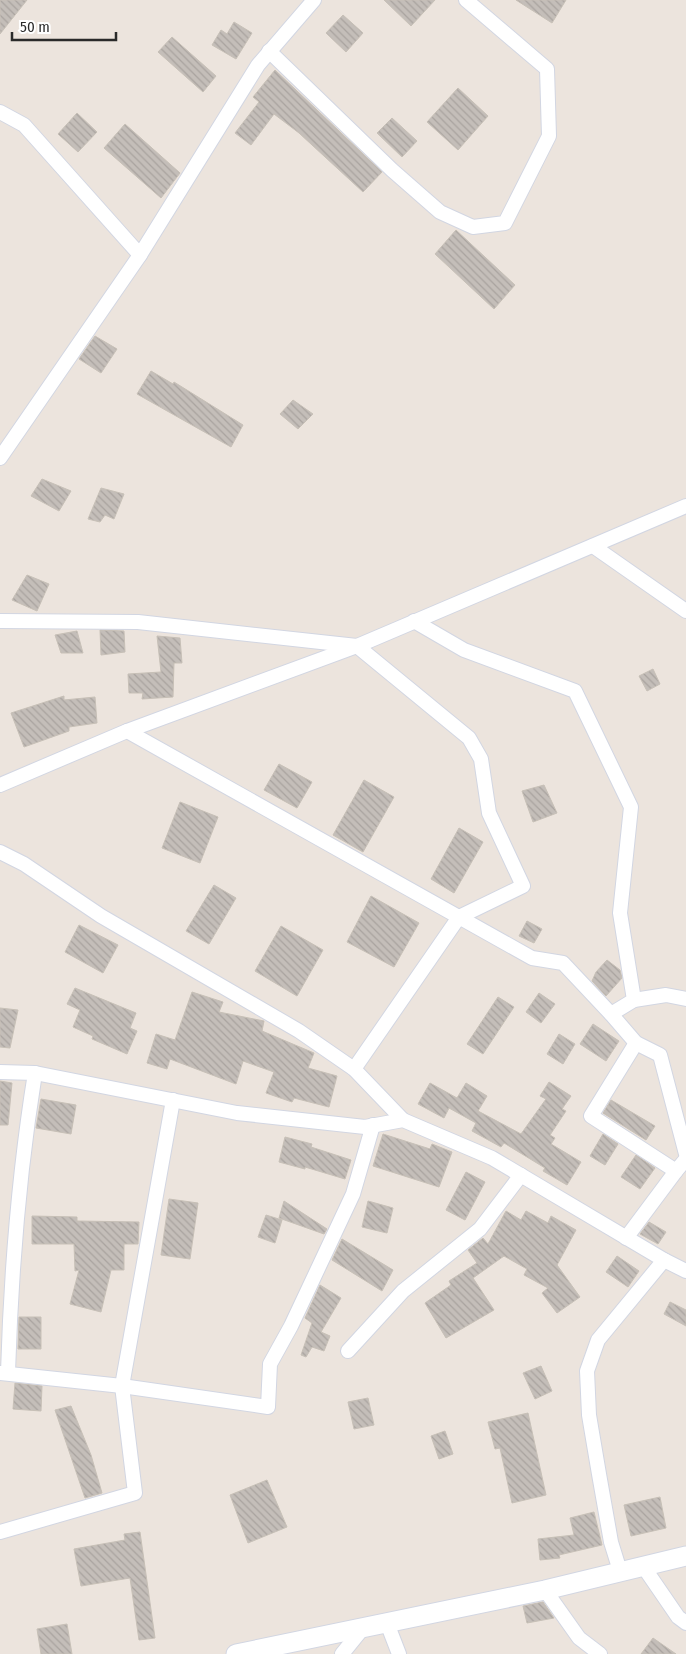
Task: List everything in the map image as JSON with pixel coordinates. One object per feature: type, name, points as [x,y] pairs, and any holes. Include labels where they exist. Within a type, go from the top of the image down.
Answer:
[{"type":"street","points":[[0,458],[140,255],[258,65],[314,0]]},
{"type":"street","points":[[269,51],[392,170],[440,212],[472,227],[505,223],[550,136],[547,69],[466,0]]},
{"type":"street","points":[[0,112],[24,125],[140,255]]},
{"type":"street","points":[[0,785],[127,732],[357,646],[686,506]]},
{"type":"street","points":[[593,546],[686,611]]},
{"type":"street","points":[[0,621],[138,622],[357,646],[469,738],[481,759],[489,813],[524,886],[460,917],[354,1070]]},
{"type":"street","points":[[414,621],[464,650],[575,691],[631,808],[620,913],[634,1000]]},
{"type":"street","points":[[127,732],[532,958],[563,963],[636,1043],[660,1055],[686,1154]]},
{"type":"street","points":[[0,852],[24,864],[101,916],[299,1032],[354,1070],[403,1120],[492,1158],[626,1238],[686,1271]]},
{"type":"street","points":[[611,1014],[634,1000],[666,995],[686,999]]},
{"type":"street","points":[[636,1043],[590,1116],[676,1171]]},
{"type":"street","points":[[0,1072],[35,1073],[237,1113],[365,1126],[403,1120]]},
{"type":"street","points":[[35,1073],[22,1154],[4,1372],[122,1386],[268,1407],[270,1364],[291,1326],[353,1194],[373,1125]]},
{"type":"street","points":[[0,1532],[135,1492],[122,1386],[173,1100]]},
{"type":"street","points":[[626,1238],[686,1159]]},
{"type":"street","points":[[348,1351],[403,1291],[480,1229],[521,1175]]},
{"type":"street","points":[[620,1571],[611,1542],[589,1415],[587,1371],[598,1340],[664,1260]]},
{"type":"street","points":[[236,1654],[544,1590],[686,1556]]},
{"type":"street","points":[[643,1566],[678,1617],[686,1623]]},
{"type":"street","points":[[544,1590],[579,1638],[600,1654]]},
{"type":"street","points":[[387,1623],[399,1654]]},
{"type":"street","points":[[342,1654],[363,1628]]},
{"type":"building","points":[[0,0],[27,0],[0,34]]},
{"type":"building","points":[[384,0],[435,0],[411,26]]},
{"type":"building","points":[[516,0],[566,0],[552,23]]},
{"type":"building","points":[[343,15],[363,33],[346,52],[326,33]]},
{"type":"building","points":[[234,22],[252,33],[236,59],[212,45],[221,30],[227,34]]},
{"type":"building","points":[[172,37],[216,76],[203,92],[158,52]]},
{"type":"building","points":[[275,70],[382,172],[363,192],[299,133],[274,114],[251,145],[235,133],[259,102],[253,97]]},
{"type":"building","points":[[458,88],[488,116],[458,150],[427,122]]},
{"type":"building","points":[[77,113],[97,132],[78,152],[58,134]]},
{"type":"building","points":[[392,118],[417,141],[402,157],[377,133]]},
{"type":"building","points":[[125,124],[180,173],[161,198],[104,148]]},
{"type":"building","points":[[456,230],[515,285],[494,309],[435,254]]},
{"type":"building","points":[[95,336],[117,349],[101,373],[79,359]]},
{"type":"building","points":[[151,371],[173,384],[174,382],[243,425],[231,447],[137,394]]},
{"type":"building","points":[[293,400],[313,414],[298,429],[280,414]]},
{"type":"building","points":[[42,479],[71,491],[59,511],[31,496]]},
{"type":"building","points":[[101,488],[124,494],[114,519],[105,515],[100,522],[88,519]]},
{"type":"building","points":[[27,575],[49,584],[37,611],[12,600]]},
{"type":"building","points":[[100,630],[124,631],[125,652],[101,655]]},
{"type":"building","points":[[77,631],[83,653],[61,653],[55,635]]},
{"type":"building","points":[[157,636],[180,638],[182,663],[174,663],[173,697],[142,699],[143,693],[129,693],[128,674],[161,672]]},
{"type":"building","points":[[653,669],[660,684],[647,691],[639,676]]},
{"type":"building","points":[[64,696],[64,700],[95,697],[97,723],[69,727],[69,731],[24,747],[11,713]]},
{"type":"building","points":[[279,764],[312,782],[297,808],[264,790]]},
{"type":"building","points":[[364,780],[394,797],[363,852],[333,835]]},
{"type":"building","points":[[544,785],[557,813],[533,822],[522,791]]},
{"type":"building","points":[[180,802],[218,817],[200,863],[162,848]]},
{"type":"building","points":[[459,828],[483,842],[454,893],[431,879]]},
{"type":"building","points":[[214,885],[236,898],[209,944],[186,931]]},
{"type":"building","points":[[371,896],[419,923],[394,967],[347,942]]},
{"type":"building","points":[[527,921],[542,929],[534,943],[519,936]]},
{"type":"building","points":[[79,925],[118,945],[103,973],[65,952]]},
{"type":"building","points":[[281,926],[323,950],[297,996],[255,971]]},
{"type":"building","points":[[607,960],[620,970],[622,978],[606,996],[592,981],[596,972]]},
{"type":"building","points":[[75,988],[136,1013],[130,1028],[137,1031],[127,1054],[92,1039],[93,1036],[73,1027],[80,1010],[67,1004]]},
{"type":"building","points":[[192,992],[223,1002],[219,1012],[264,1021],[262,1031],[314,1053],[308,1068],[337,1076],[329,1107],[294,1098],[292,1102],[266,1093],[274,1072],[243,1061],[236,1084],[170,1059],[167,1069],[147,1063],[156,1034],[175,1040]]},
{"type":"building","points":[[539,993],[555,1004],[541,1023],[526,1012]]},
{"type":"building","points":[[498,997],[514,1007],[483,1054],[467,1044]]},
{"type":"building","points":[[0,1008],[18,1010],[10,1048],[0,1047]]},
{"type":"building","points":[[593,1024],[619,1041],[606,1061],[580,1044]]},
{"type":"building","points":[[559,1034],[575,1044],[563,1064],[547,1054]]},
{"type":"building","points":[[0,1081],[12,1083],[8,1125],[0,1125]]},
{"type":"building","points":[[549,1082],[571,1096],[562,1109],[566,1111],[550,1135],[555,1138],[551,1144],[581,1162],[567,1185],[543,1171],[545,1168],[504,1143],[501,1147],[472,1131],[476,1123],[449,1108],[444,1118],[418,1104],[430,1083],[457,1098],[466,1083],[487,1096],[478,1111],[521,1134],[546,1099],[540,1096]]},
{"type":"building","points":[[41,1099],[76,1105],[71,1134],[36,1128]]},
{"type":"building","points":[[611,1100],[655,1126],[646,1140],[603,1113]]},
{"type":"building","points":[[383,1134],[430,1149],[432,1144],[452,1152],[439,1187],[373,1166]]},
{"type":"building","points":[[603,1134],[618,1144],[605,1165],[590,1156]]},
{"type":"building","points":[[285,1137],[312,1144],[311,1147],[351,1160],[345,1179],[305,1167],[305,1169],[279,1162]]},
{"type":"building","points":[[636,1155],[655,1168],[640,1189],[621,1177]]},
{"type":"building","points":[[466,1172],[485,1182],[465,1220],[446,1210]]},
{"type":"building","points":[[169,1199],[198,1203],[190,1259],[161,1255]]},
{"type":"building","points":[[284,1201],[327,1229],[324,1234],[279,1218]]},
{"type":"building","points":[[368,1201],[393,1208],[387,1233],[362,1227]]},
{"type":"building","points":[[506,1211],[521,1220],[526,1211],[548,1223],[551,1216],[576,1230],[557,1265],[580,1297],[557,1313],[542,1293],[548,1288],[524,1275],[527,1269],[504,1256],[473,1278],[494,1310],[446,1338],[425,1303],[451,1285],[449,1281],[477,1263],[468,1250],[483,1238],[488,1244]]},
{"type":"building","points":[[266,1215],[282,1220],[275,1243],[258,1237]]},
{"type":"building","points":[[32,1216],[77,1217],[77,1221],[139,1222],[138,1244],[124,1244],[124,1270],[111,1270],[101,1312],[70,1304],[79,1270],[75,1271],[74,1244],[32,1244]]},
{"type":"building","points":[[649,1222],[666,1232],[658,1244],[640,1234]]},
{"type":"building","points":[[342,1239],[393,1270],[382,1291],[332,1260]]},
{"type":"building","points":[[617,1256],[639,1271],[628,1287],[606,1272]]},
{"type":"building","points":[[320,1285],[341,1298],[321,1332],[330,1336],[324,1351],[312,1347],[306,1357],[301,1355],[312,1323],[305,1318]]},
{"type":"building","points":[[670,1302],[686,1310],[686,1326],[664,1314]]},
{"type":"building","points":[[19,1317],[41,1317],[41,1349],[18,1349]]},
{"type":"building","points":[[541,1366],[552,1391],[535,1399],[523,1373]]},
{"type":"building","points":[[15,1383],[42,1386],[41,1411],[13,1409]]},
{"type":"building","points":[[368,1398],[374,1425],[354,1429],[348,1402]]},
{"type":"building","points":[[71,1406],[91,1455],[102,1493],[85,1498],[55,1410]]},
{"type":"building","points":[[528,1413],[546,1495],[512,1503],[500,1448],[495,1449],[488,1422]]},
{"type":"building","points":[[445,1431],[453,1454],[439,1459],[431,1436]]},
{"type":"building","points":[[267,1480],[287,1527],[248,1543],[230,1495]]},
{"type":"building","points":[[660,1497],[666,1528],[631,1536],[624,1505]]},
{"type":"building","points":[[594,1512],[602,1545],[559,1555],[560,1558],[540,1560],[538,1539],[574,1535],[570,1518]]},
{"type":"building","points":[[140,1532],[155,1638],[139,1640],[130,1578],[81,1586],[74,1549],[125,1540],[124,1534]]},
{"type":"building","points":[[543,1602],[554,1618],[527,1623],[523,1606]]},
{"type":"building","points":[[67,1624],[72,1654],[41,1654],[37,1629]]},
{"type":"building","points":[[653,1638],[676,1654],[641,1654]]}]
